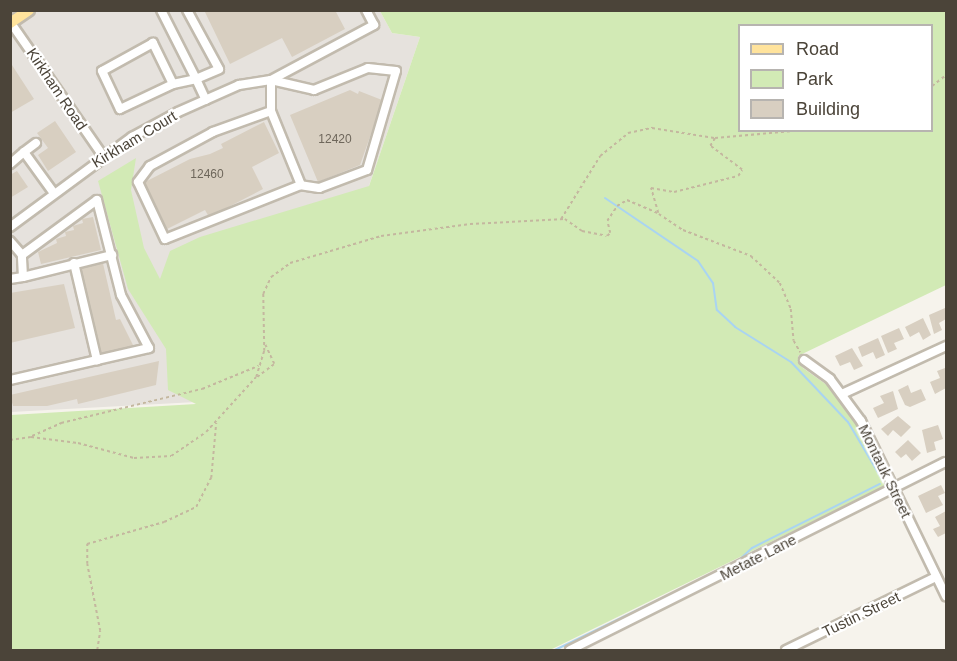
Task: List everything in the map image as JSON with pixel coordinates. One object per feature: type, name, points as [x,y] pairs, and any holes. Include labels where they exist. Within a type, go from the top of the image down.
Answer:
[{"type":"main road","points":[[11,22],[29,10]]},
{"type":"street","points":[[160,10],[206,100]]},
{"type":"street","points":[[173,84],[153,43],[102,71],[120,109],[173,84],[196,80],[219,69],[187,10]]},
{"type":"street","points":[[271,80],[374,25],[366,10]]},
{"type":"street","name":"Kirkham Road","points":[[11,22],[103,156]]},
{"type":"street","points":[[271,80],[314,90],[368,68],[396,71],[367,170],[319,188],[301,185],[165,239],[144,200],[138,182],[150,166],[213,132],[271,111]]},
{"type":"street","points":[[271,80],[271,111],[301,185]]},
{"type":"street","name":"Kirkham Court","points":[[10,227],[53,192],[132,137],[239,86],[271,80]]},
{"type":"street","points":[[10,164],[36,143]]},
{"type":"street","points":[[24,152],[53,192]]},
{"type":"street","points":[[10,380],[149,348],[121,295],[98,200],[22,255]]},
{"type":"street","points":[[10,241],[22,255],[23,277]]},
{"type":"street","points":[[10,279],[112,255]]},
{"type":"street","points":[[74,264],[97,360]]},
{"type":"street","points":[[842,394],[946,346]]},
{"type":"street","name":"Montauk Street","points":[[804,360],[830,379],[861,422],[946,596]]},
{"type":"street","name":"Metate Lane","points":[[570,651],[946,462]]},
{"type":"street","name":"Tustin Street","points":[[786,651],[936,577]]},
{"type":"path","points":[[933,85],[946,75]]},
{"type":"path","points":[[561,219],[600,156],[628,134],[652,128],[707,134],[715,138],[782,132]]},
{"type":"path","points":[[658,213],[651,188],[674,192],[738,176],[742,170],[710,146],[715,138]]},
{"type":"path","points":[[256,377],[264,342],[263,294],[271,278],[290,263],[381,236],[470,224],[561,219],[582,231],[607,236],[610,233],[607,221],[617,206],[627,200],[658,213],[683,230],[752,256],[780,283],[791,309],[794,341],[804,360]]},
{"type":"path","points":[[31,437],[158,459],[188,447],[216,422],[256,377],[274,364],[264,342]]},
{"type":"path","points":[[10,440],[31,437],[61,423],[202,389],[259,365]]},
{"type":"path","points":[[98,651],[100,631],[87,564],[87,544],[164,522],[196,507],[211,478],[216,422]]},
{"type":"shaded area","points":[[11,11],[380,11],[392,33],[420,37],[351,238],[196,402],[11,412]]},
{"type":"green space","points":[[380,11],[946,11],[946,285],[798,356],[803,368],[831,388],[850,412],[885,486],[550,650],[11,650],[11,415],[196,404],[168,390],[166,349],[128,289],[98,181],[136,158],[131,190],[144,248],[160,279],[170,251],[200,237],[369,186],[420,37],[392,33]]},
{"type":"building","points":[[204,10],[335,10],[345,29],[292,57],[282,38],[230,64]]},
{"type":"building","points":[[10,62],[34,99],[10,113]]},
{"type":"building","points":[[350,90],[382,100],[382,103],[360,165],[318,182],[290,115]]},
{"type":"building","points":[[55,121],[76,152],[48,171],[38,155],[48,148],[37,133]]},
{"type":"building","points":[[264,122],[279,153],[252,167],[263,189],[209,217],[205,210],[167,229],[143,183],[190,159],[223,148],[221,144]]},
{"type":"building","points":[[17,171],[28,187],[10,198],[10,175]]},
{"type":"building","points":[[93,217],[101,250],[41,264],[38,252],[57,243],[56,239],[66,236],[65,232],[74,230],[73,226],[83,223],[82,219]]},
{"type":"building","points":[[102,259],[116,320],[120,319],[134,347],[101,355],[79,264]]},
{"type":"building","points":[[64,284],[75,328],[10,343],[10,293]]},
{"type":"building","points":[[945,308],[946,319],[939,323],[942,330],[934,334],[929,315]]},
{"type":"building","points":[[923,318],[931,335],[923,340],[919,332],[910,337],[905,327]]},
{"type":"building","points":[[899,328],[904,339],[894,343],[897,349],[888,353],[881,336]]},
{"type":"building","points":[[878,338],[885,355],[876,359],[873,352],[862,357],[858,347]]},
{"type":"building","points":[[852,348],[863,366],[854,370],[850,362],[840,366],[835,356]]},
{"type":"building","points":[[159,361],[156,385],[78,404],[77,399],[47,406],[13,406],[10,395]]},
{"type":"building","points":[[945,368],[946,388],[935,394],[930,382],[940,378],[937,371]]},
{"type":"building","points":[[908,385],[911,393],[921,389],[926,400],[910,407],[905,405],[898,390]]},
{"type":"building","points":[[893,391],[898,409],[878,418],[873,408],[884,403],[880,396]]},
{"type":"building","points":[[898,416],[911,427],[901,437],[893,430],[888,436],[881,429]]},
{"type":"building","points":[[938,425],[943,439],[934,442],[936,450],[927,453],[922,430]]},
{"type":"building","points":[[908,440],[921,453],[912,461],[906,454],[901,458],[895,452]]},
{"type":"building","points":[[941,485],[945,493],[938,496],[943,505],[926,513],[918,496]]},
{"type":"building","points":[[946,511],[946,533],[938,537],[933,529],[940,526],[935,517]]},
{"type":"waterway","points":[[605,198],[698,261],[713,283],[717,310],[735,327],[791,362],[848,422],[883,481]]},
{"type":"waterway","points":[[555,650],[738,561],[752,548],[880,484]]}]
